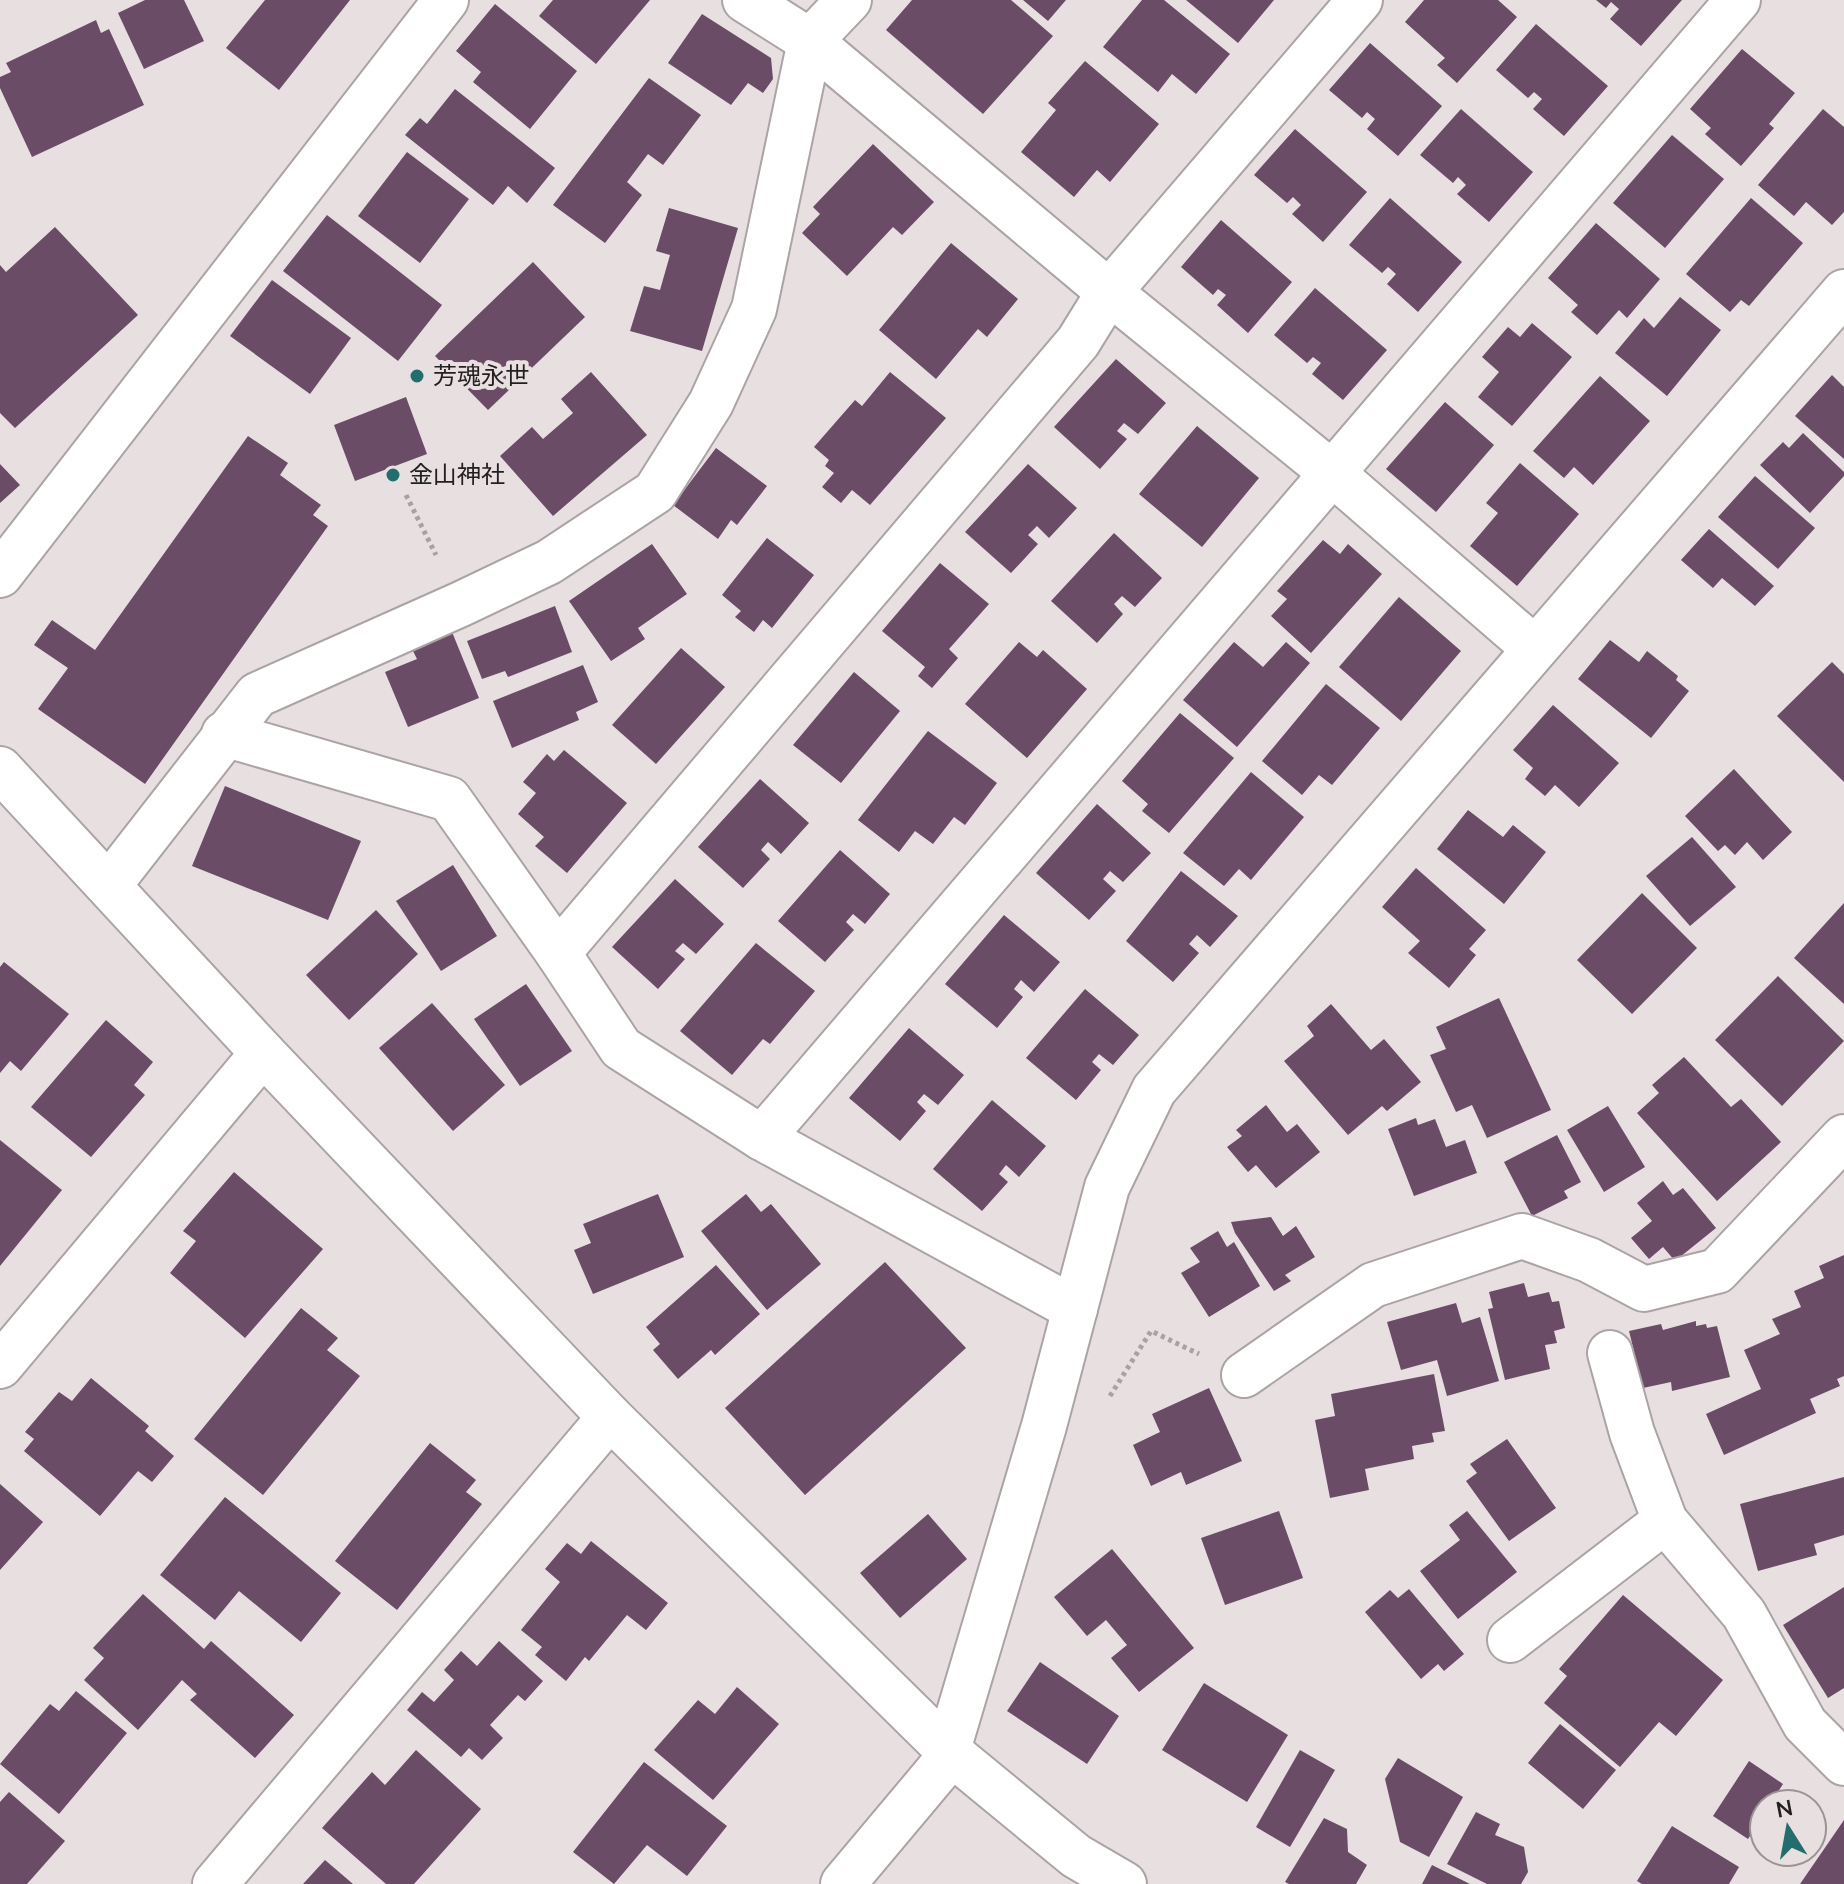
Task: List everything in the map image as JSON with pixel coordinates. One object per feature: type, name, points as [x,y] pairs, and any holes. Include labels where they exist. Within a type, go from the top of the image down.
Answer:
[{"type":"street","points":[[0,575],[446,0]]},
{"type":"street","points":[[745,0],[810,41],[1109,292],[1332,473],[1534,648]]},
{"type":"street","points":[[109,885],[257,695],[549,562],[655,492],[711,403],[754,309],[810,41],[849,0]]},
{"type":"street","points":[[558,953],[1078,342],[1109,292],[1360,0]]},
{"type":"street","points":[[762,1138],[1738,0]]},
{"type":"street","points":[[843,1884],[950,1752],[1044,1426],[1107,1187],[1154,1090],[1844,292]]},
{"type":"street","points":[[224,734],[449,799],[621,1048],[762,1138],[1075,1309]]},
{"type":"street","points":[[0,769],[263,1053],[610,1417],[950,1752],[1076,1856],[1124,1884]]},
{"type":"street","points":[[0,1366],[263,1053]]},
{"type":"street","points":[[1244,1375],[1373,1285],[1522,1236],[1589,1260],[1644,1289],[1717,1271],[1844,1137]]},
{"type":"street","points":[[1610,1353],[1632,1433],[1665,1521],[1744,1614],[1805,1724],[1844,1763]]},
{"type":"street","points":[[215,1884],[610,1417]]},
{"type":"street","points":[[1510,1640],[1665,1521]]},
{"type":"path","points":[[406,495],[461,604]]},
{"type":"path","points":[[1109,1398],[1151,1331],[1244,1375]]},
{"type":"building","points":[[145,0],[184,0],[204,41],[144,69],[118,13]]},
{"type":"building","points":[[265,0],[350,0],[279,90],[226,48]]},
{"type":"building","points":[[553,0],[650,0],[596,64],[539,16]]},
{"type":"building","points":[[912,0],[1011,0],[1053,36],[983,114],[886,30]]},
{"type":"building","points":[[1023,0],[1066,0],[1048,21]]},
{"type":"building","points":[[1142,0],[1164,0],[1230,54],[1196,94],[1172,74],[1158,92],[1103,47]]},
{"type":"building","points":[[1186,0],[1274,0],[1238,43]]},
{"type":"building","points":[[1424,0],[1498,0],[1517,17],[1457,83],[1437,65],[1445,58],[1405,22]]},
{"type":"building","points":[[1596,0],[1682,0],[1641,46],[1610,19],[1619,9],[1611,2],[1606,8]]},
{"type":"building","points":[[495,4],[577,71],[530,129],[473,82],[481,72],[456,51]]},
{"type":"building","points":[[702,14],[771,58],[773,79],[763,93],[748,83],[731,105],[668,63]]},
{"type":"building","points":[[96,20],[101,33],[109,29],[144,105],[32,157],[0,88],[0,77],[11,72],[6,63]]},
{"type":"building","points":[[1536,24],[1608,86],[1564,136],[1533,109],[1542,99],[1534,92],[1528,98],[1496,70]]},
{"type":"building","points":[[1370,43],[1442,106],[1398,156],[1367,129],[1375,119],[1367,112],[1362,118],[1329,90]]},
{"type":"building","points":[[1742,49],[1795,93],[1769,124],[1774,128],[1741,166],[1705,134],[1711,128],[1690,109]]},
{"type":"building","points":[[1085,61],[1159,124],[1110,182],[1097,170],[1074,197],[1021,152],[1056,110],[1048,103]]},
{"type":"building","points":[[649,78],[701,115],[663,165],[648,154],[627,182],[642,195],[605,243],[553,205]]},
{"type":"building","points":[[455,89],[555,168],[527,203],[508,186],[493,205],[405,135],[420,118],[427,124]]},
{"type":"building","points":[[1461,109],[1533,172],[1489,222],[1457,194],[1466,185],[1458,177],[1453,183],[1420,155]]},
{"type":"building","points":[[1823,109],[1844,127],[1844,212],[1832,225],[1806,202],[1794,216],[1758,185]]},
{"type":"building","points":[[1295,129],[1367,192],[1323,242],[1292,214],[1301,205],[1293,197],[1287,203],[1254,175]]},
{"type":"building","points":[[1672,135],[1724,179],[1665,248],[1613,203]]},
{"type":"building","points":[[873,144],[934,202],[902,235],[893,227],[847,276],[802,233],[820,214],[813,207]]},
{"type":"building","points":[[407,152],[469,199],[420,263],[358,216]]},
{"type":"building","points":[[1390,198],[1462,262],[1418,312],[1387,284],[1396,274],[1388,267],[1382,273],[1349,245]]},
{"type":"building","points":[[1751,198],[1803,243],[1749,306],[1741,300],[1730,312],[1686,274]]},
{"type":"building","points":[[669,208],[738,228],[702,351],[630,331],[644,286],[660,290],[670,255],[656,251]]},
{"type":"building","points":[[327,215],[442,305],[398,361],[283,271]]},
{"type":"building","points":[[1221,220],[1292,282],[1248,333],[1217,305],[1226,295],[1218,289],[1213,295],[1181,267]]},
{"type":"building","points":[[1596,223],[1660,279],[1627,318],[1619,310],[1597,335],[1571,312],[1578,305],[1548,278]]},
{"type":"building","points":[[55,227],[138,315],[15,428],[0,413],[0,265],[6,272]]},
{"type":"building","points":[[951,243],[1018,299],[987,337],[978,329],[936,379],[879,330]]},
{"type":"building","points":[[533,262],[585,317],[488,410],[435,356]]},
{"type":"building","points":[[272,280],[351,338],[310,394],[230,336]]},
{"type":"building","points":[[1315,288],[1387,350],[1343,400],[1312,374],[1321,363],[1313,357],[1307,363],[1274,335]]},
{"type":"building","points":[[1680,297],[1721,330],[1667,396],[1615,353],[1644,318],[1654,328]]},
{"type":"building","points":[[1532,323],[1572,357],[1512,426],[1478,397],[1499,372],[1482,357],[1508,327],[1520,337]]},
{"type":"building","points":[[1116,359],[1166,403],[1138,434],[1124,423],[1117,431],[1127,439],[1100,469],[1054,427]]},
{"type":"building","points":[[591,372],[647,435],[553,516],[500,456],[532,427],[543,439],[573,413],[561,399]]},
{"type":"building","points":[[890,372],[946,418],[870,505],[852,490],[841,503],[822,487],[834,473],[825,466],[829,460],[814,447],[855,400],[862,406]]},
{"type":"building","points":[[1832,375],[1844,387],[1844,459],[1795,416]]},
{"type":"building","points":[[1600,376],[1650,421],[1593,485],[1574,467],[1564,478],[1533,451]]},
{"type":"building","points":[[406,397],[427,454],[355,481],[334,425]]},
{"type":"building","points":[[1445,402],[1494,445],[1436,512],[1386,469]]},
{"type":"building","points":[[1197,426],[1259,478],[1202,547],[1139,494]]},
{"type":"building","points":[[1803,433],[1844,472],[1844,476],[1810,513],[1760,465],[1783,442],[1789,448]]},
{"type":"building","points":[[248,436],[288,463],[280,475],[321,505],[313,515],[328,526],[145,784],[38,709],[68,668],[34,645],[52,620],[95,650]]},
{"type":"building","points":[[716,448],[767,486],[737,525],[731,520],[718,539],[673,505]]},
{"type":"building","points":[[1520,463],[1579,514],[1517,586],[1470,546],[1498,513],[1486,503]]},
{"type":"building","points":[[0,464],[20,485],[0,503]]},
{"type":"building","points":[[1028,464],[1077,508],[1049,538],[1037,526],[1028,535],[1038,544],[1011,573],[965,532]]},
{"type":"building","points":[[1755,476],[1815,528],[1778,569],[1718,517]]},
{"type":"building","points":[[1709,529],[1774,586],[1755,606],[1722,578],[1713,588],[1681,560]]},
{"type":"building","points":[[1114,533],[1162,578],[1135,607],[1122,596],[1114,604],[1123,614],[1097,643],[1051,601]]},
{"type":"building","points":[[767,538],[814,575],[772,628],[763,620],[754,632],[735,617],[741,611],[722,595]]},
{"type":"building","points":[[1323,540],[1340,554],[1348,544],[1382,574],[1311,653],[1271,616],[1287,599],[1277,591]]},
{"type":"building","points":[[652,544],[687,594],[638,628],[645,639],[611,661],[569,601]]},
{"type":"building","points":[[940,563],[989,604],[949,649],[958,658],[932,688],[918,676],[925,667],[882,631]]},
{"type":"building","points":[[1399,597],[1461,651],[1401,721],[1339,667]]},
{"type":"building","points":[[555,606],[572,652],[508,677],[505,671],[482,679],[467,641]]},
{"type":"building","points":[[452,632],[479,698],[408,727],[385,672],[417,659],[412,649]]},
{"type":"building","points":[[1610,640],[1639,662],[1647,651],[1678,676],[1676,680],[1689,691],[1651,738],[1578,679]]},
{"type":"building","points":[[1019,642],[1037,657],[1043,650],[1087,689],[1027,758],[965,704]]},
{"type":"building","points":[[1234,642],[1263,667],[1286,642],[1310,663],[1237,747],[1183,700]]},
{"type":"building","points":[[681,648],[725,687],[656,764],[612,725]]},
{"type":"building","points":[[1832,662],[1844,674],[1844,782],[1777,716]]},
{"type":"building","points":[[583,665],[598,702],[576,712],[579,720],[512,748],[493,701]]},
{"type":"building","points":[[854,672],[900,711],[841,783],[793,745]]},
{"type":"building","points":[[1326,684],[1380,728],[1332,785],[1319,775],[1302,795],[1262,761]]},
{"type":"building","points":[[1553,705],[1619,763],[1579,807],[1555,785],[1545,796],[1525,779],[1533,768],[1513,750]]},
{"type":"building","points":[[1180,713],[1234,758],[1169,833],[1142,811],[1148,804],[1122,781]]},
{"type":"building","points":[[928,731],[997,783],[965,825],[954,817],[933,844],[915,831],[899,852],[858,820]]},
{"type":"building","points":[[564,750],[627,803],[567,873],[535,846],[544,837],[518,814],[536,793],[523,782],[547,754],[554,761]]},
{"type":"building","points":[[1734,769],[1792,832],[1763,860],[1747,842],[1735,855],[1725,845],[1718,851],[1685,816]]},
{"type":"building","points":[[1251,772],[1304,817],[1251,880],[1239,869],[1224,886],[1183,853]]},
{"type":"building","points":[[760,779],[809,823],[781,854],[768,842],[761,850],[770,859],[743,888],[698,847]]},
{"type":"building","points":[[225,786],[361,841],[328,920],[192,866]]},
{"type":"building","points":[[1097,804],[1151,853],[1123,882],[1110,871],[1103,879],[1116,891],[1089,920],[1036,873]]},
{"type":"building","points":[[1468,810],[1503,837],[1513,825],[1546,852],[1504,904],[1437,849]]},
{"type":"building","points":[[1692,837],[1736,887],[1690,926],[1646,876]]},
{"type":"building","points":[[840,850],[890,894],[865,924],[853,914],[846,922],[854,930],[825,962],[778,921]]},
{"type":"building","points":[[453,865],[497,936],[441,971],[396,901]]},
{"type":"building","points":[[1416,868],[1486,930],[1469,949],[1476,955],[1449,988],[1408,953],[1420,941],[1382,907]]},
{"type":"building","points":[[1181,871],[1238,916],[1210,947],[1197,935],[1189,944],[1199,953],[1173,982],[1126,941]]},
{"type":"building","points":[[675,879],[724,924],[696,954],[683,943],[675,951],[685,959],[658,989],[612,947]]},
{"type":"building","points":[[1642,893],[1697,948],[1632,1014],[1577,960]]},
{"type":"building","points":[[1844,903],[1844,1004],[1794,958]]},
{"type":"building","points":[[376,910],[418,954],[349,1020],[306,975]]},
{"type":"building","points":[[1004,915],[1060,962],[1034,992],[1021,980],[1014,989],[1023,997],[997,1028],[945,984]]},
{"type":"building","points":[[756,943],[815,991],[770,1044],[763,1039],[732,1075],[680,1031]]},
{"type":"building","points":[[4,962],[69,1014],[21,1071],[10,1061],[0,1073],[0,967]]},
{"type":"building","points":[[1778,976],[1844,1041],[1782,1106],[1715,1040]]},
{"type":"building","points":[[526,984],[572,1051],[520,1086],[474,1019]]},
{"type":"building","points":[[1085,989],[1139,1035],[1113,1065],[1099,1054],[1092,1062],[1101,1070],[1076,1100],[1026,1058]]},
{"type":"building","points":[[1499,998],[1551,1110],[1487,1138],[1472,1105],[1456,1112],[1430,1055],[1446,1049],[1436,1027]]},
{"type":"building","points":[[432,1003],[505,1085],[453,1131],[379,1048]]},
{"type":"building","points":[[1331,1004],[1371,1050],[1384,1039],[1421,1082],[1387,1111],[1382,1106],[1348,1135],[1284,1061],[1314,1036],[1307,1026]]},
{"type":"building","points":[[106,1020],[153,1062],[134,1085],[145,1095],[91,1157],[31,1107]]},
{"type":"building","points":[[909,1028],[964,1075],[938,1105],[924,1094],[917,1102],[926,1111],[900,1141],[849,1098]]},
{"type":"building","points":[[1684,1057],[1731,1107],[1741,1099],[1781,1142],[1717,1201],[1637,1113],[1659,1093],[1652,1085]]},
{"type":"building","points":[[992,1100],[1046,1146],[1019,1177],[1006,1165],[999,1174],[1008,1182],[982,1211],[933,1169]]},
{"type":"building","points":[[1266,1105],[1287,1132],[1297,1124],[1320,1152],[1276,1188],[1256,1165],[1248,1172],[1227,1147],[1242,1136],[1236,1130]]},
{"type":"building","points":[[1608,1106],[1645,1167],[1604,1192],[1567,1130]]},
{"type":"building","points":[[1416,1118],[1418,1125],[1435,1119],[1446,1147],[1465,1140],[1477,1173],[1414,1196],[1388,1129]]},
{"type":"building","points":[[1557,1135],[1581,1182],[1564,1191],[1568,1198],[1532,1216],[1504,1162]]},
{"type":"building","points":[[0,1140],[62,1190],[0,1266]]},
{"type":"building","points":[[234,1172],[323,1249],[245,1338],[170,1273],[196,1241],[183,1231]]},
{"type":"building","points":[[1663,1181],[1673,1195],[1683,1188],[1716,1228],[1675,1261],[1663,1247],[1649,1259],[1631,1238],[1652,1221],[1637,1203]]},
{"type":"building","points":[[658,1194],[684,1257],[593,1294],[574,1250],[591,1243],[583,1224]]},
{"type":"building","points":[[746,1194],[761,1212],[771,1204],[821,1264],[767,1310],[701,1231]]},
{"type":"building","points":[[1271,1217],[1283,1236],[1296,1226],[1315,1257],[1285,1275],[1291,1281],[1274,1291],[1235,1233],[1231,1222]]},
{"type":"building","points":[[1218,1231],[1227,1247],[1234,1242],[1260,1286],[1209,1317],[1181,1273],[1200,1262],[1190,1248]]},
{"type":"building","points":[[1844,1255],[1844,1376],[1837,1379],[1840,1386],[1810,1399],[1816,1413],[1724,1455],[1706,1414],[1761,1389],[1744,1350],[1780,1334],[1772,1319],[1801,1307],[1794,1291],[1824,1278],[1819,1266]]},
{"type":"building","points":[[885,1262],[966,1348],[805,1495],[725,1408]]},
{"type":"building","points":[[716,1265],[760,1314],[715,1355],[711,1350],[678,1379],[653,1350],[660,1344],[646,1327]]},
{"type":"building","points":[[1524,1283],[1528,1297],[1549,1292],[1552,1302],[1559,1301],[1565,1328],[1554,1331],[1557,1343],[1545,1345],[1550,1369],[1505,1380],[1488,1309],[1493,1308],[1489,1292]]},
{"type":"building","points":[[1456,1303],[1462,1323],[1480,1317],[1499,1381],[1447,1396],[1437,1360],[1401,1370],[1387,1322]]},
{"type":"building","points":[[301,1308],[338,1338],[327,1350],[360,1376],[263,1495],[194,1439]]},
{"type":"building","points":[[1696,1321],[1696,1326],[1717,1326],[1730,1377],[1672,1391],[1671,1382],[1643,1388],[1629,1331],[1661,1324],[1663,1330]]},
{"type":"building","points":[[1434,1374],[1445,1431],[1432,1433],[1434,1442],[1412,1446],[1414,1459],[1365,1469],[1369,1490],[1330,1498],[1315,1420],[1335,1416],[1331,1394]]},
{"type":"building","points":[[91,1378],[149,1426],[145,1431],[174,1456],[152,1482],[138,1471],[100,1516],[24,1451],[34,1439],[25,1432],[59,1392],[72,1401]]},
{"type":"building","points":[[1209,1388],[1242,1461],[1186,1485],[1181,1472],[1151,1486],[1133,1445],[1160,1432],[1152,1414]]},
{"type":"building","points":[[1507,1439],[1556,1508],[1509,1541],[1466,1481],[1477,1473],[1470,1464]]},
{"type":"building","points":[[430,1443],[476,1480],[466,1492],[482,1504],[397,1610],[335,1561]]},
{"type":"building","points":[[1844,1477],[1844,1535],[1814,1544],[1817,1555],[1758,1571],[1740,1504]]},
{"type":"building","points":[[0,1484],[43,1522],[0,1570]]},
{"type":"building","points":[[225,1497],[341,1593],[301,1642],[239,1591],[215,1620],[160,1575]]},
{"type":"building","points":[[1279,1511],[1303,1578],[1225,1605],[1201,1538]]},
{"type":"building","points":[[1467,1511],[1517,1572],[1458,1619],[1420,1571],[1460,1540],[1449,1525]]},
{"type":"building","points":[[928,1514],[967,1559],[900,1618],[860,1573]]},
{"type":"building","points":[[591,1541],[668,1603],[646,1630],[627,1615],[589,1661],[585,1657],[566,1681],[535,1655],[542,1647],[521,1630],[560,1582],[545,1569],[567,1543],[581,1554]]},
{"type":"building","points":[[1112,1549],[1194,1648],[1139,1692],[1111,1658],[1127,1645],[1106,1620],[1087,1636],[1054,1597]]},
{"type":"building","points":[[1844,1587],[1844,1688],[1828,1698],[1783,1625]]},
{"type":"building","points":[[1409,1589],[1464,1654],[1444,1671],[1438,1664],[1421,1679],[1365,1612],[1390,1590],[1398,1598]]},
{"type":"building","points":[[143,1594],[204,1649],[211,1641],[294,1715],[255,1758],[190,1700],[197,1694],[182,1680],[138,1730],[84,1680],[104,1658],[93,1648]]},
{"type":"building","points":[[1623,1595],[1723,1680],[1676,1736],[1659,1722],[1620,1767],[1544,1703],[1567,1676],[1559,1669]]},
{"type":"building","points":[[499,1641],[543,1681],[525,1701],[518,1695],[490,1725],[503,1738],[482,1760],[469,1748],[461,1757],[407,1710],[422,1692],[434,1702],[454,1680],[444,1670],[461,1651],[477,1666]]},
{"type":"building","points":[[1040,1662],[1119,1716],[1087,1764],[1007,1711]]},
{"type":"building","points":[[1204,1683],[1288,1735],[1247,1802],[1162,1750]]},
{"type":"building","points":[[737,1687],[779,1724],[713,1800],[654,1750],[698,1700],[715,1714]]},
{"type":"building","points":[[76,1691],[127,1733],[59,1814],[0,1764],[50,1704],[59,1711]]},
{"type":"building","points":[[1560,1724],[1616,1770],[1583,1809],[1528,1763]]},
{"type":"building","points":[[416,1750],[481,1809],[414,1884],[386,1884],[322,1828],[372,1772],[385,1785]]},
{"type":"building","points":[[1300,1750],[1335,1770],[1290,1847],[1256,1827]]},
{"type":"building","points":[[1398,1758],[1463,1797],[1429,1857],[1400,1842],[1385,1779]]},
{"type":"building","points":[[1749,1761],[1783,1784],[1780,1788],[1748,1788],[1748,1839],[1713,1816]]},
{"type":"building","points":[[644,1762],[727,1826],[687,1876],[647,1845],[614,1884],[573,1852]]},
{"type":"building","points":[[9,1792],[65,1841],[27,1884],[0,1884],[0,1802]]},
{"type":"building","points":[[1476,1812],[1500,1824],[1495,1835],[1524,1847],[1528,1872],[1521,1884],[1487,1884],[1447,1864]]},
{"type":"building","points":[[1324,1818],[1347,1829],[1348,1852],[1367,1865],[1356,1884],[1285,1882]]},
{"type":"building","points":[[1844,1820],[1844,1884],[1800,1884],[1811,1868],[1828,1868],[1828,1843]]},
{"type":"building","points":[[1672,1826],[1739,1867],[1729,1884],[1642,1884],[1637,1881]]},
{"type":"building","points":[[325,1860],[353,1884],[303,1884]]},
{"type":"building","points":[[1432,1865],[1470,1884],[1422,1884]]},
{"type":"place","name":"芳魂永世","points":[[417,376]]},
{"type":"place","name":"金山神社","points":[[393,475]]}]
